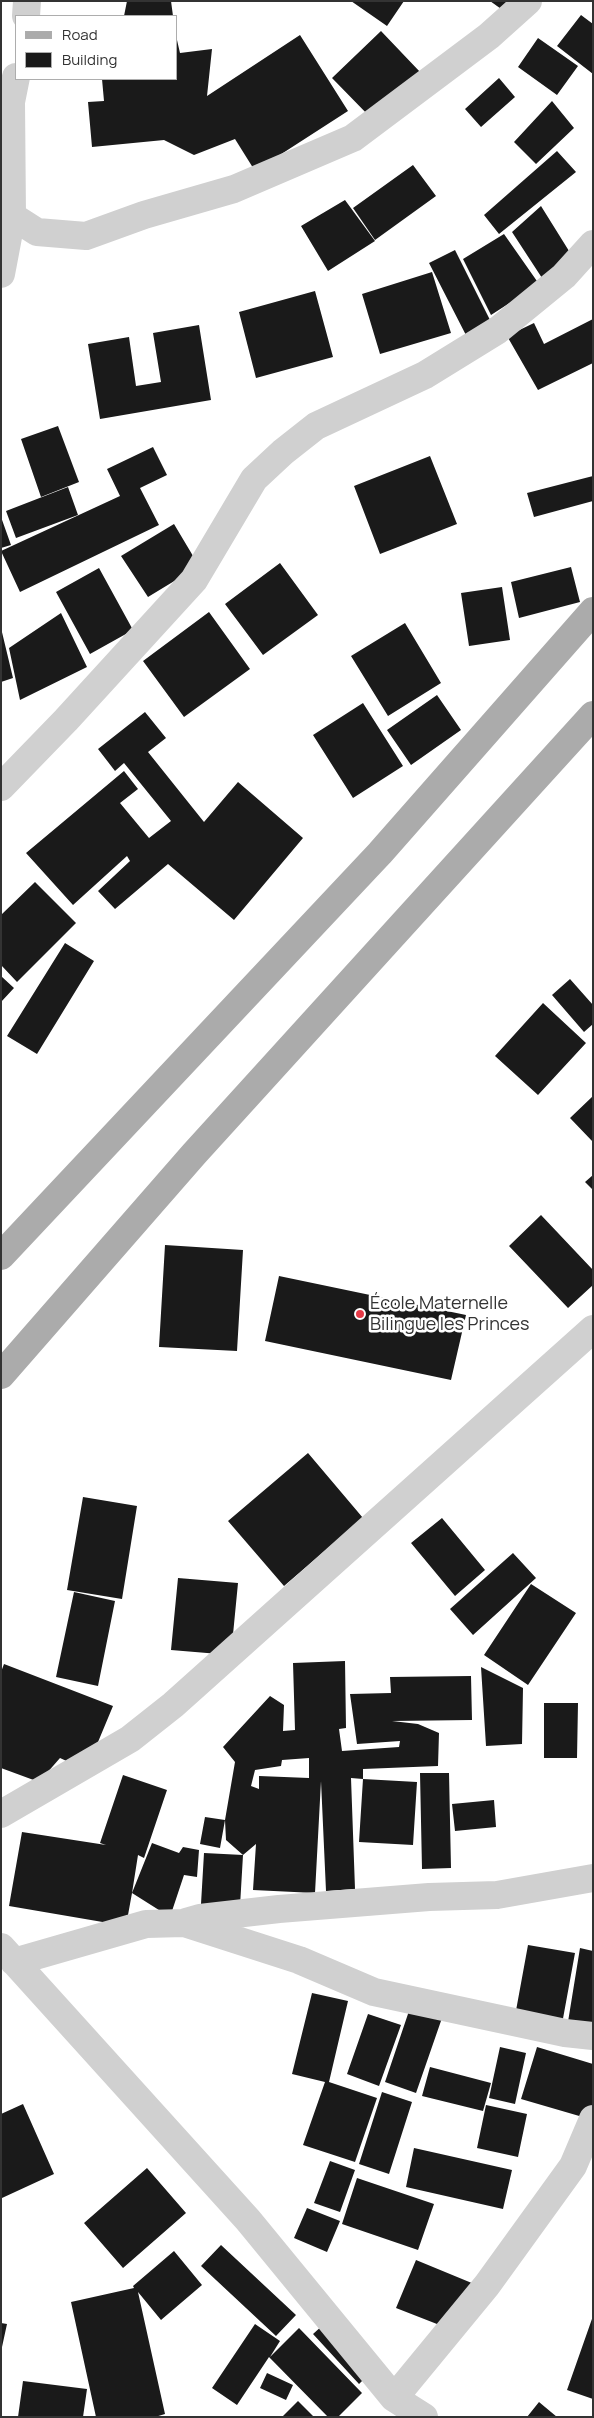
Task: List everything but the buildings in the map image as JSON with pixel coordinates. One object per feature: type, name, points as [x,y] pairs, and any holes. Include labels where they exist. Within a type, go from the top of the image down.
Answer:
[{"type":"main road","points":[[1,1256],[380,853],[593,611]]},
{"type":"main road","points":[[1,1375],[201,1147],[593,715]]},
{"type":"street","points":[[26,15],[27,1]]},
{"type":"street","points":[[12,216],[37,232],[86,236],[144,215],[234,189],[353,138],[489,36],[528,1]]},
{"type":"street","points":[[1,274],[12,216],[10,102],[15,80]]},
{"type":"street","points":[[1,787],[66,720],[194,580],[254,479],[283,452],[316,426],[425,375],[498,330],[564,276],[593,244]]},
{"type":"street","points":[[1,1814],[130,1739],[173,1705],[593,1329]]},
{"type":"street","points":[[424,2417],[394,2398],[248,2220],[8,1955],[146,1924],[184,1923],[200,1918],[279,1909],[429,1897],[497,1895],[593,1878]]},
{"type":"street","points":[[184,1923],[299,1960],[374,1992],[565,2033],[593,2036]]},
{"type":"street","points":[[394,2398],[487,2285],[573,2166],[593,2119]]},
{"type":"place","name":"École Maternelle Bilingue les Princes","points":[[360,1314]]}]
